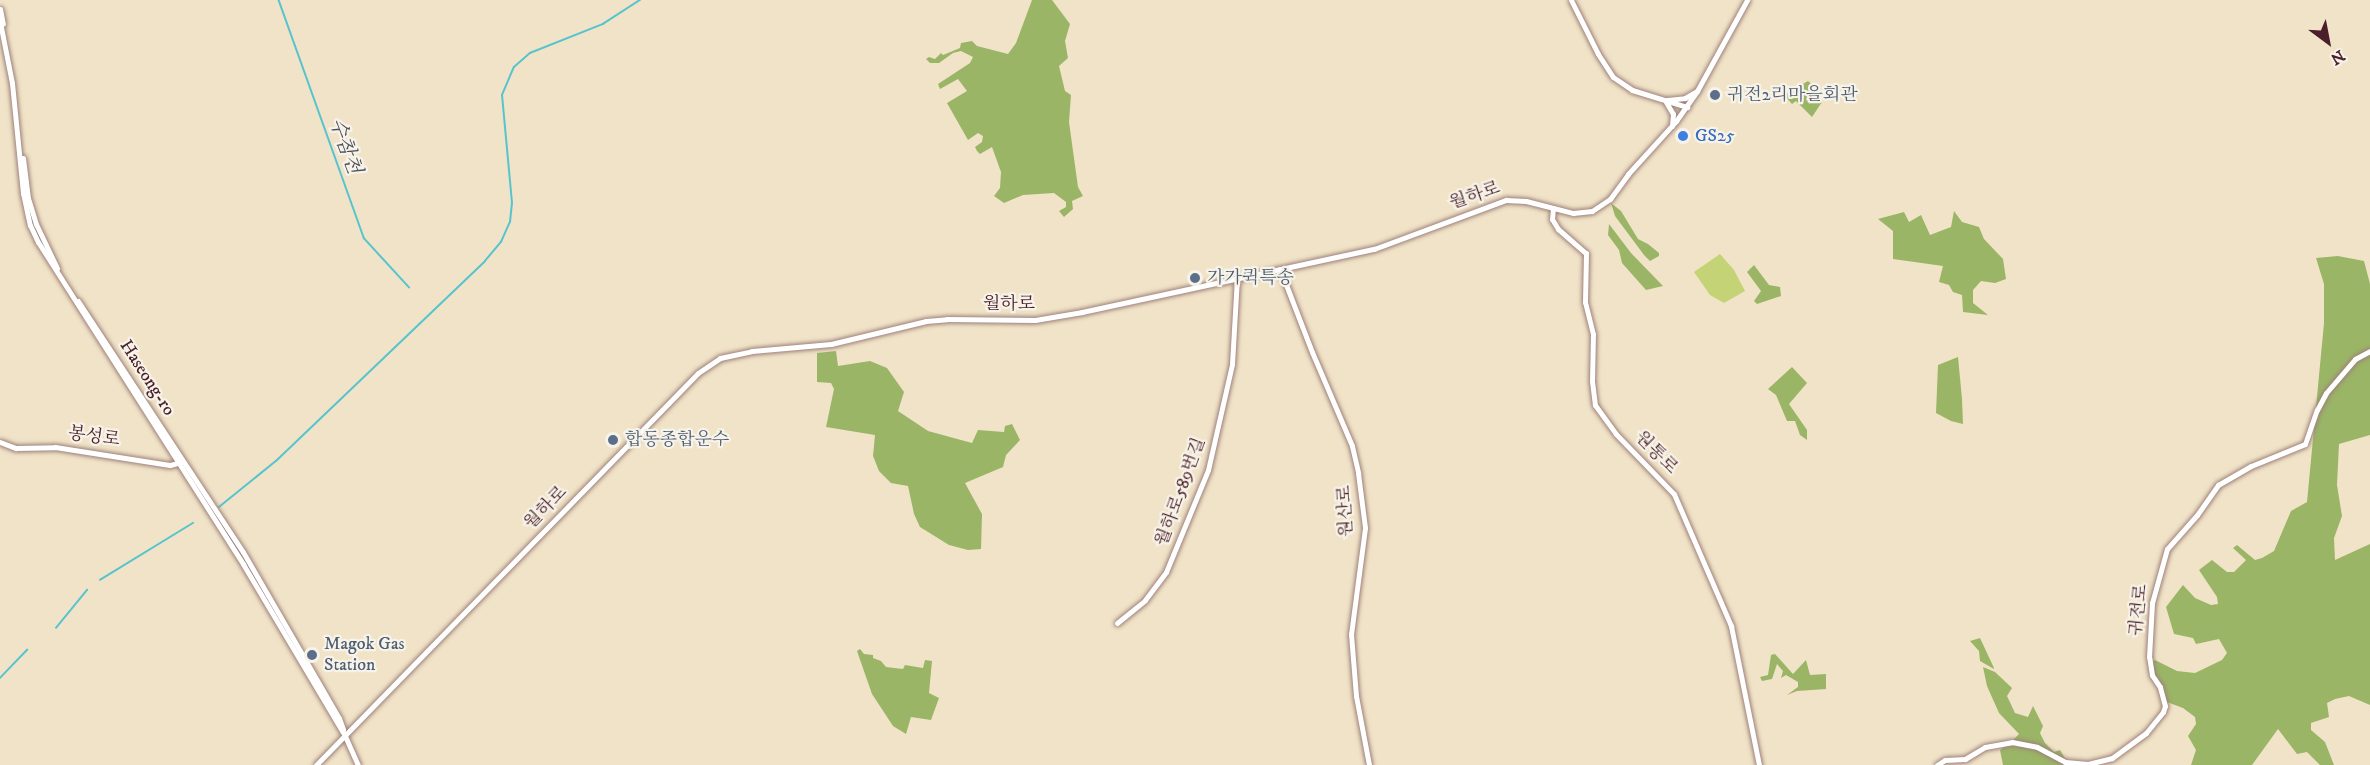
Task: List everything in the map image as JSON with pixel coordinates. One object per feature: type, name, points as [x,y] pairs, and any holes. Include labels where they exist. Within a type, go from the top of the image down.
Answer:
[{"type":"street","points":[[1571,0],[1598,54],[1613,77],[1632,90],[1687,107]]},
{"type":"street","name":"월하로","points":[[316,765],[698,373],[720,358],[775,348],[831,344],[946,319],[1049,318],[1237,279],[1385,245],[1506,200],[1526,201],[1578,214],[1601,207],[1687,107],[1747,0]]},
{"type":"street","name":"Haseong-ro","points":[[0,9],[16,83],[28,198],[39,232],[59,272],[182,462],[345,736],[358,765]]},
{"type":"street","name":"Haseong-ro","points":[[0,22],[12,82],[23,193],[30,225],[59,278],[182,462]]},
{"type":"street","points":[[1665,100],[1685,98],[1697,91]]},
{"type":"street","points":[[1665,100],[1673,114],[1672,126]]},
{"type":"street","name":"원통로","points":[[1553,208],[1552,219],[1558,228],[1586,253],[1585,302],[1593,334],[1592,390],[1595,405],[1616,434],[1653,474],[1669,487],[1678,502],[1731,626],[1759,765]]},
{"type":"street","name":"원산로","points":[[1280,269],[1352,446],[1358,473],[1365,528],[1352,634],[1356,696],[1369,765]]},
{"type":"street","name":"월하로589번길","points":[[1117,623],[1145,600],[1166,572],[1208,470],[1232,364],[1237,279]]},
{"type":"street","name":"귀전로","points":[[1937,765],[1945,760],[1965,759],[1985,747],[2012,742],[2037,747],[2065,762],[2088,764],[2112,758],[2146,733],[2163,712],[2165,705],[2160,687],[2152,675],[2150,657],[2152,603],[2167,549],[2197,515],[2218,485],[2244,469],[2305,444],[2317,410],[2326,393],[2355,359],[2370,351]]},
{"type":"street","name":"봉성로","points":[[0,442],[16,448],[55,447],[170,465],[182,462]]},
{"type":"green space","points":[[1032,0],[1052,0],[1070,24],[1065,41],[1068,58],[1059,66],[1065,91],[1071,95],[1069,122],[1078,187],[1083,196],[1072,201],[1073,209],[1064,217],[1059,211],[1066,207],[1066,202],[1054,193],[1023,195],[1004,203],[994,196],[1000,188],[1001,172],[992,147],[980,154],[975,147],[982,142],[983,136],[978,133],[968,140],[947,103],[967,91],[958,79],[940,89],[938,84],[970,63],[973,57],[961,51],[953,53],[939,63],[930,63],[926,59],[929,57],[935,59],[941,53],[943,55],[960,48],[961,43],[972,41],[977,46],[1008,54],[1016,43]]},
{"type":"green space","points":[[1808,81],[1816,88],[1812,96],[1822,102],[1812,117],[1796,101],[1792,104],[1784,95]]},
{"type":"green space","points":[[1611,203],[1621,211],[1638,239],[1648,244],[1659,253],[1659,256],[1650,261],[1644,255],[1615,216]]},
{"type":"green space","points":[[1954,211],[1962,222],[1979,227],[1984,239],[2003,259],[2006,279],[1995,283],[1981,281],[1973,290],[1973,303],[1988,315],[1963,312],[1962,295],[1953,292],[1949,285],[1939,282],[1943,266],[1893,259],[1893,231],[1878,219],[1904,212],[1909,222],[1921,215],[1930,235],[1951,227]]},
{"type":"green space","points":[[1609,224],[1631,253],[1663,286],[1646,290],[1622,263],[1619,250],[1608,235]]},
{"type":"green space","points":[[1720,254],[1734,270],[1745,291],[1724,303],[1710,295],[1694,272]]},
{"type":"green space","points":[[2338,256],[2364,261],[2370,284],[2370,435],[2339,444],[2337,485],[2342,516],[2334,538],[2335,560],[2370,544],[2370,705],[2349,696],[2335,699],[2327,703],[2329,717],[2311,723],[2311,730],[2325,742],[2334,765],[2320,765],[2307,752],[2297,754],[2278,729],[2252,765],[2191,765],[2196,750],[2188,736],[2196,724],[2195,717],[2183,708],[2167,702],[2163,688],[2154,676],[2152,662],[2155,660],[2177,671],[2195,673],[2222,660],[2227,653],[2219,639],[2196,644],[2193,638],[2174,634],[2166,607],[2183,585],[2195,598],[2211,605],[2218,604],[2217,597],[2199,570],[2212,560],[2227,572],[2234,572],[2246,560],[2233,548],[2237,545],[2255,560],[2274,551],[2291,511],[2307,502],[2324,323],[2324,284],[2316,258]]},
{"type":"green space","points":[[1754,265],[1769,285],[1780,287],[1781,296],[1757,304],[1754,301],[1761,291],[1747,272]]},
{"type":"green space","points":[[836,351],[838,366],[870,361],[887,368],[904,392],[898,411],[928,431],[972,443],[978,430],[1004,432],[1005,426],[1012,424],[1020,440],[1006,455],[1003,467],[965,483],[982,514],[981,549],[968,550],[949,545],[920,527],[914,514],[908,486],[891,483],[879,471],[873,456],[875,435],[826,427],[834,389],[831,383],[817,382],[817,353]]},
{"type":"green space","points":[[1958,357],[1963,424],[1936,413],[1938,365]]},
{"type":"green space","points":[[1792,367],[1807,383],[1789,404],[1807,430],[1807,440],[1800,435],[1795,421],[1787,421],[1776,395],[1768,389]]},
{"type":"green space","points":[[1980,638],[1994,669],[1980,661],[1979,651],[1970,641]]},
{"type":"green space","points":[[860,649],[864,654],[873,655],[873,658],[881,661],[886,667],[903,669],[905,665],[923,668],[925,660],[932,661],[929,693],[939,698],[931,720],[911,717],[906,734],[893,726],[872,694],[857,651]]},
{"type":"green space","points":[[1775,654],[1793,674],[1806,660],[1810,675],[1826,674],[1826,689],[1797,691],[1787,695],[1798,687],[1798,682],[1786,675],[1781,678],[1783,671],[1777,664],[1772,679],[1762,681],[1760,677],[1768,675],[1771,655]]},
{"type":"green space","points":[[1983,667],[1995,672],[2012,688],[2007,696],[2015,713],[2028,717],[2033,706],[2043,726],[2040,733],[2045,743],[2054,752],[2060,750],[2066,760],[2012,741],[2019,734],[1999,713],[1987,686]]},
{"type":"green space","points":[[2007,745],[2036,749],[2055,760],[2073,765],[2003,765],[2000,750]]},
{"type":"waterway","name":"수참천","points":[[279,0],[364,238],[409,287]]},
{"type":"waterway","points":[[219,507],[276,461],[485,261],[501,242],[510,222],[512,203],[502,95],[514,67],[530,53],[603,24],[640,0]]},
{"type":"waterway","points":[[100,580],[193,523]]},
{"type":"waterway","points":[[56,628],[87,590]]},
{"type":"waterway","points":[[0,678],[27,650]]},
{"type":"place","name":"귀전2리마을회관","points":[[1715,95]]},
{"type":"place","name":"GS25","points":[[1683,136]]},
{"type":"place","name":"가가퀵특송","points":[[1195,278]]},
{"type":"place","name":"합동종합운수","points":[[613,440]]},
{"type":"place","name":"Magok Gas Station","points":[[312,655]]}]
